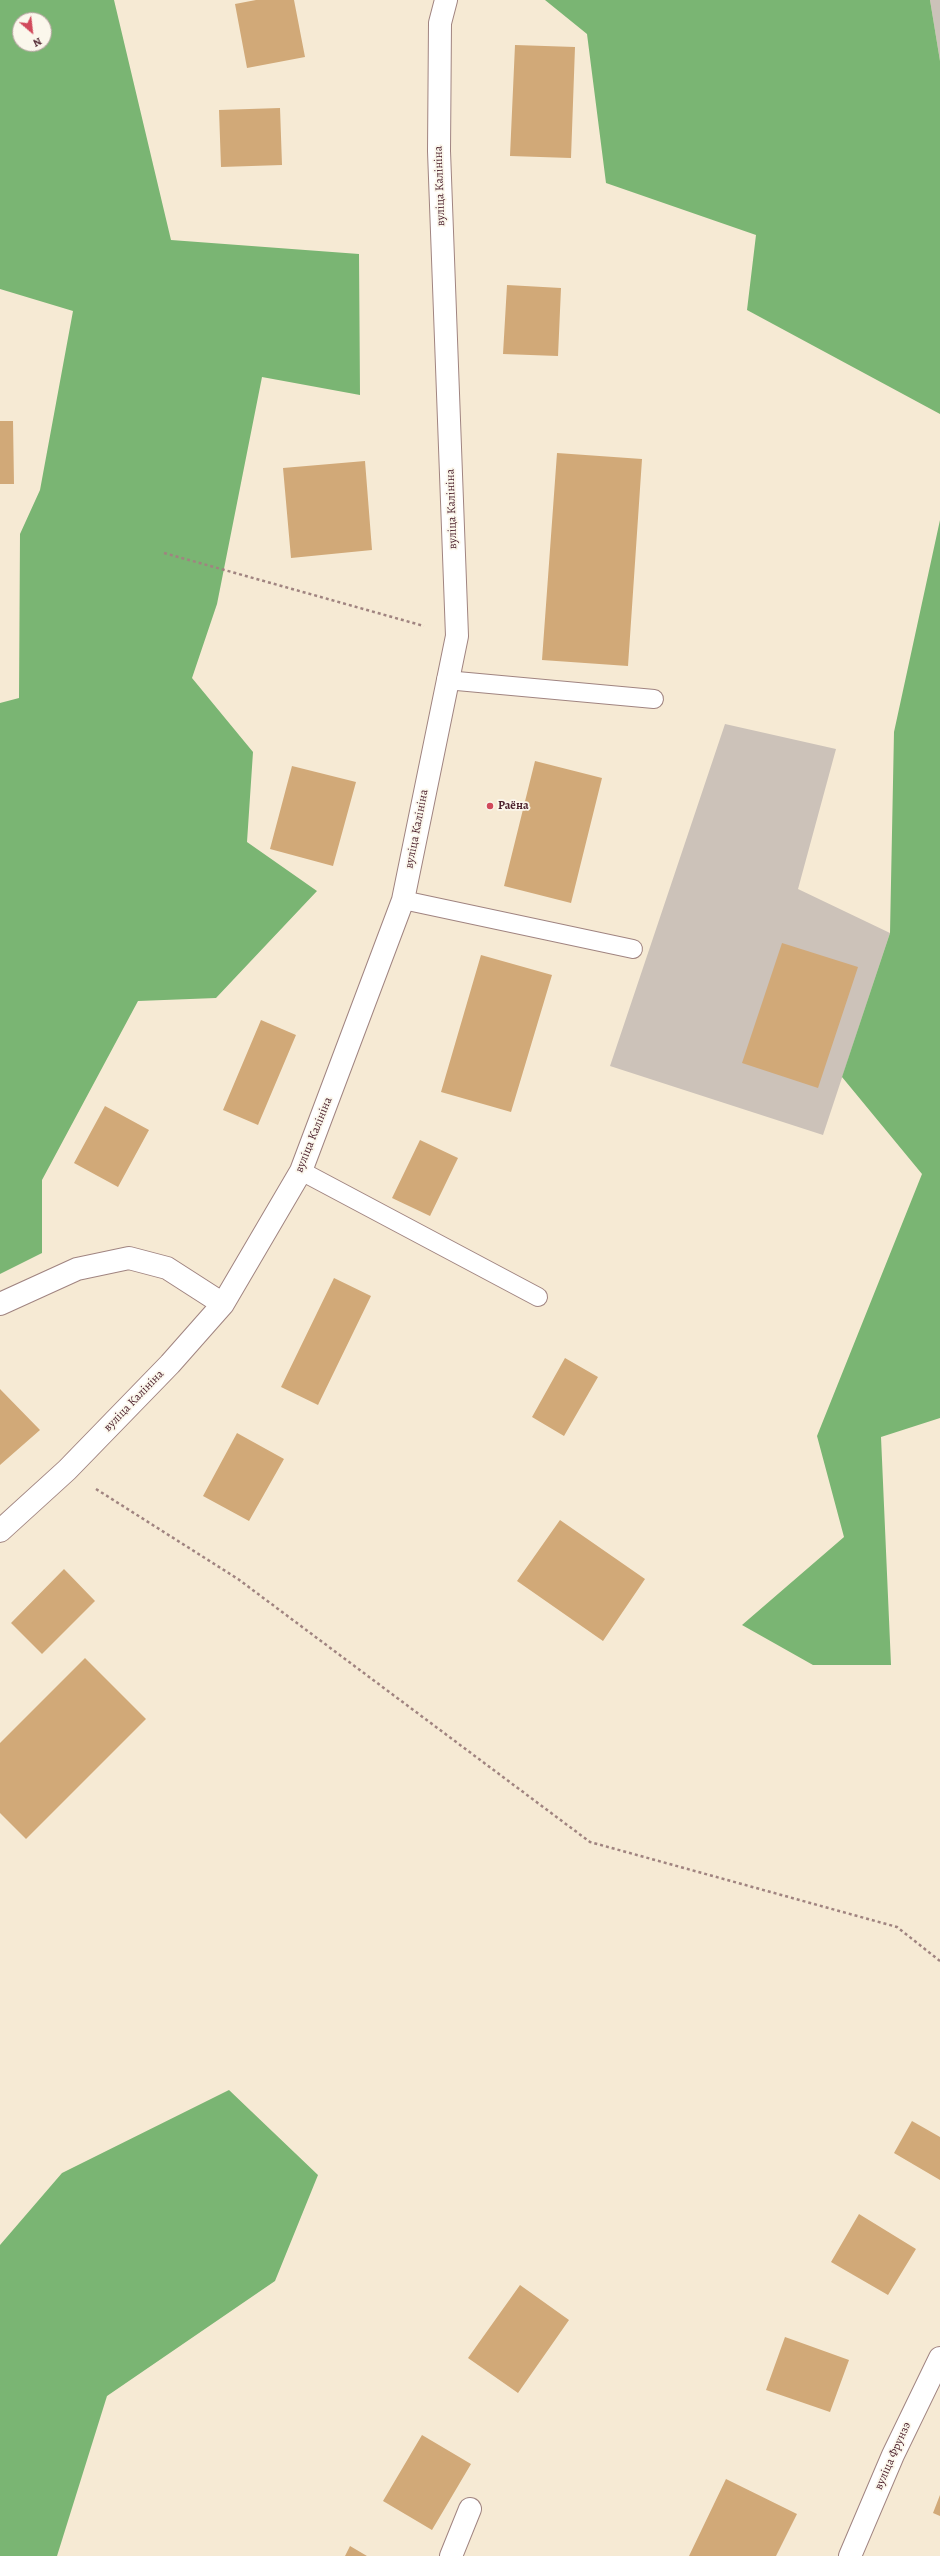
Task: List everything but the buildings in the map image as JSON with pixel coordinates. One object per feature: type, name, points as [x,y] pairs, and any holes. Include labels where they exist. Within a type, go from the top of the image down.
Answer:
[{"type":"street","name":"вуліца Калініна","points":[[0,1531],[67,1470],[170,1364],[223,1304],[301,1171],[403,900],[446,680],[457,636],[439,151],[440,23],[446,0]]},
{"type":"street","points":[[0,1304],[77,1269],[129,1258],[167,1268],[223,1304]]},
{"type":"street","name":"вуліца Фрунзэ","points":[[850,2556],[892,2455],[940,2358]]},
{"type":"street","points":[[451,2556],[470,2509]]},
{"type":"lane","points":[[446,680],[654,699]]},
{"type":"lane","points":[[403,900],[634,949]]},
{"type":"lane","points":[[301,1171],[538,1296]]},
{"type":"path","points":[[164,553],[457,636]]},
{"type":"path","points":[[67,1470],[238,1579],[590,1842],[897,1927],[940,1961]]},
{"type":"shaded area","points":[[930,0],[940,0],[940,61]]},
{"type":"shaded area","points":[[725,724],[836,749],[798,889],[890,933],[823,1135],[610,1066]]},
{"type":"green space","points":[[0,0],[114,0],[171,240],[359,254],[360,395],[262,377],[217,604],[192,678],[253,752],[247,842],[317,891],[216,998],[138,1001],[42,1180],[42,1253],[0,1274],[0,703],[19,698],[20,534],[40,490],[73,311],[0,289]]},
{"type":"green space","points":[[545,0],[930,0],[940,61],[940,414],[747,310],[756,235],[606,183],[587,34]]},
{"type":"green space","points":[[940,520],[940,1418],[881,1437],[891,1665],[813,1665],[742,1625],[844,1537],[817,1436],[922,1174],[842,1077],[890,933],[894,732]]},
{"type":"green space","points":[[229,2090],[318,2175],[275,2281],[107,2396],[57,2556],[0,2556],[0,2245],[62,2173]]},
{"type":"place","name":"Раёна","points":[[490,806]]}]
